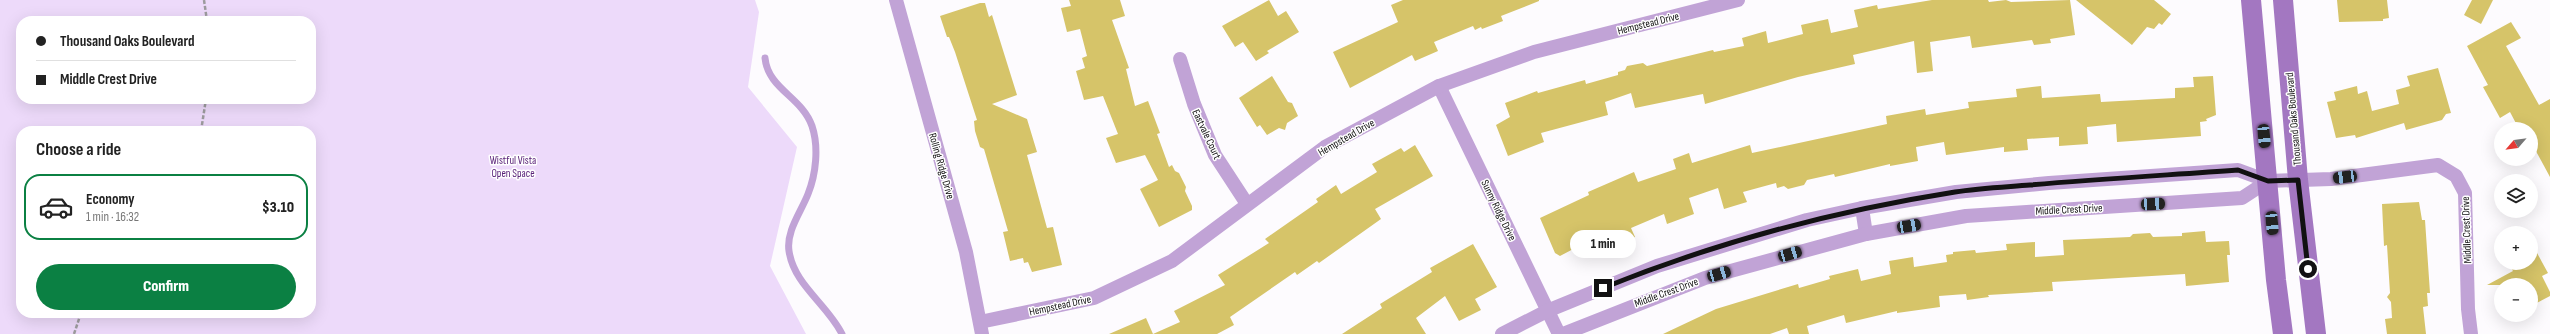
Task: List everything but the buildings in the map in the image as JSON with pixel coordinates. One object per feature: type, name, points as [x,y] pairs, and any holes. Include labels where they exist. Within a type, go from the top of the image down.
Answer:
[{"type":"main road","points":[[2251,0],[2284,334]]},
{"type":"main road","name":"Thousand Oaks Boulevard","points":[[2283,0],[2298,180],[2316,334]]},
{"type":"street","name":"Rolling Ridge Drive","points":[[896,0],[966,252],[981,328]]},
{"type":"street","name":"Hempstead Drive","points":[[981,328],[1094,298],[1172,261],[1325,147],[1439,86],[1534,52],[1738,0]]},
{"type":"street","name":"Eastvale Court","points":[[1180,59],[1194,104],[1215,154],[1248,204]]},
{"type":"street","name":"Sunny Ridge Drive","points":[[1439,86],[1558,334]]},
{"type":"street","name":"Middle Crest Drive","points":[[1502,334],[1547,311],[1657,266],[1692,254],[1807,220],[1862,208],[1956,192],[2238,170],[2268,181],[2331,179],[2438,165],[2456,176],[2465,192],[2468,309],[2471,334]]},
{"type":"street","name":"Middle Crest Drive","points":[[1563,334],[1705,278],[1866,234],[1966,216],[2242,198],[2268,181]]},
{"type":"street","points":[[1862,208],[1866,234]]},
{"type":"lane","points":[[765,58],[766,72],[800,105],[812,125],[816,150],[808,194],[788,237],[789,251],[794,272],[842,334]]},
{"type":"path","points":[[204,0],[206,16]]},
{"type":"path","points":[[202,126],[205,104]]},
{"type":"path","points":[[74,334],[79,318]]},
{"type":"green space","name":"Wistful Vista Open Space","points":[[0,0],[755,0],[759,12],[748,87],[797,147],[770,266],[806,334],[0,334]]},
{"type":"route","points":[[1603,288],[1657,266],[1728,243],[1807,220],[1862,208],[1956,192],[2049,183],[2238,170],[2268,181],[2298,180],[2308,269]]}]
